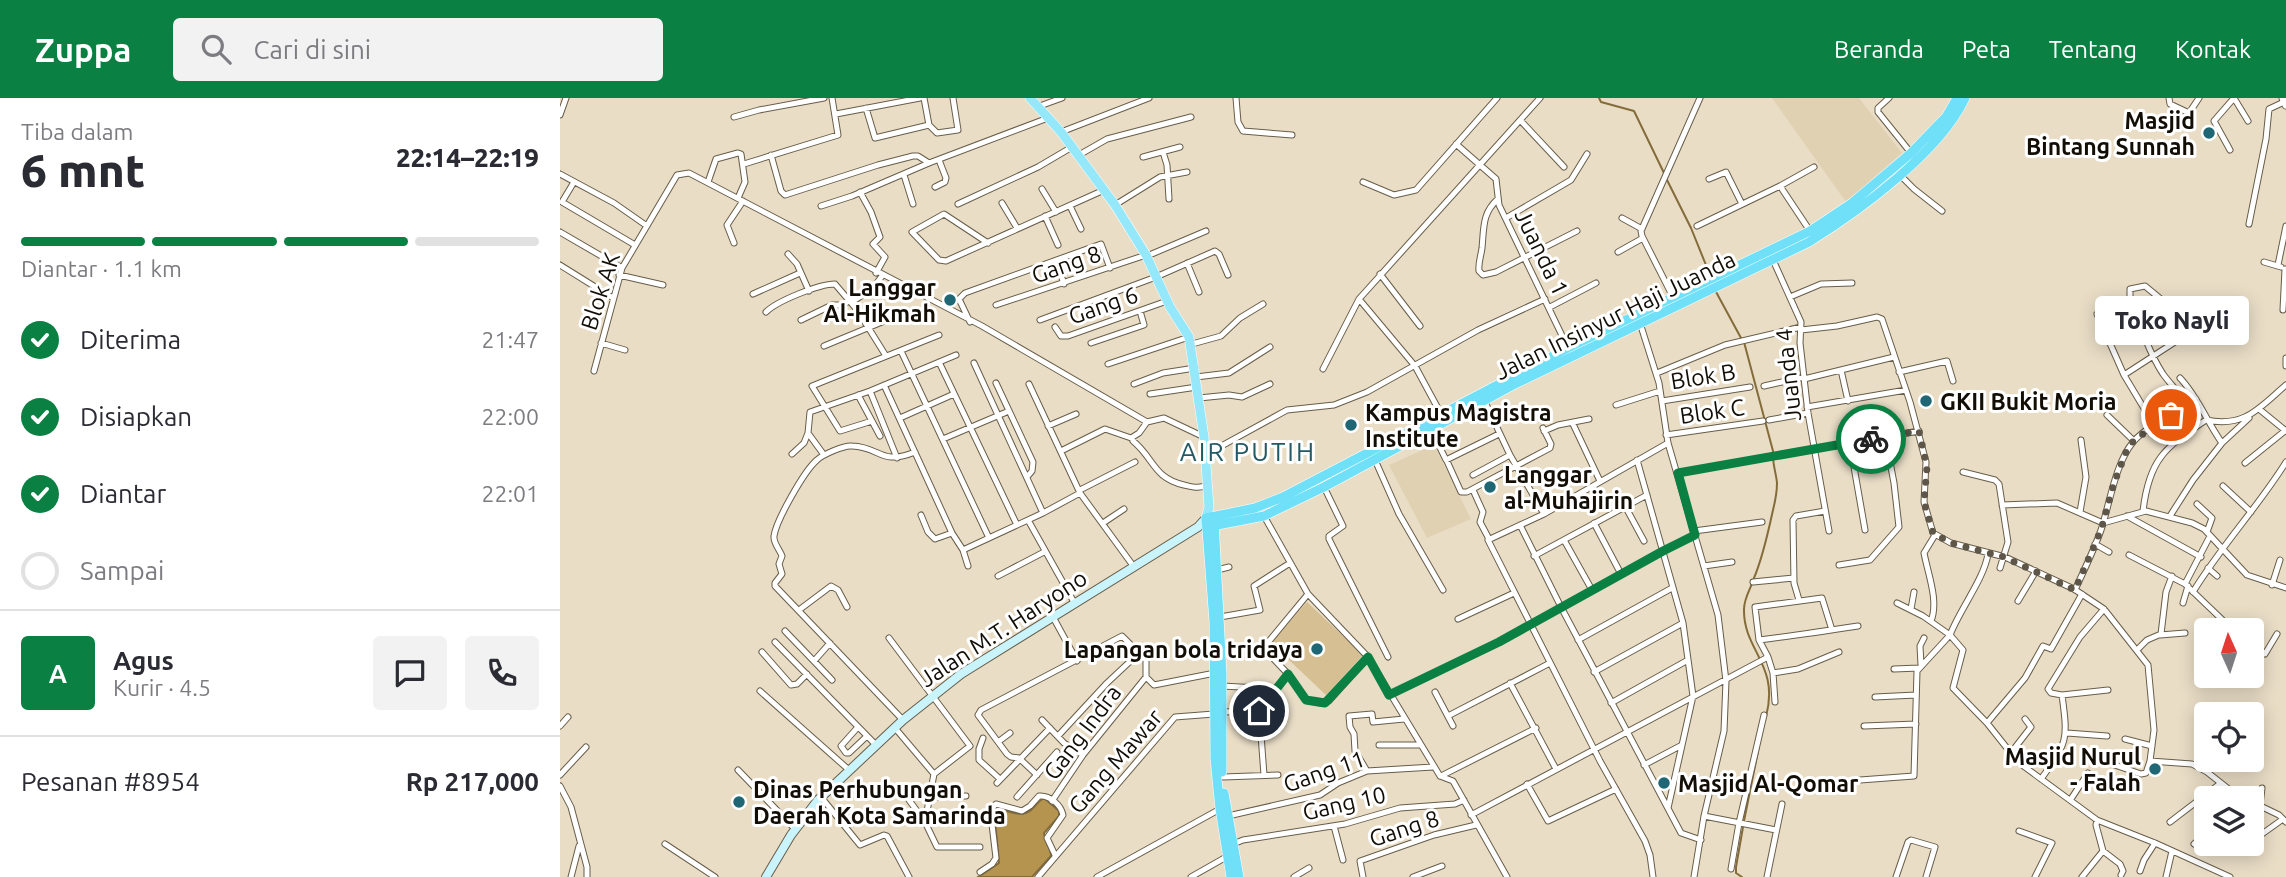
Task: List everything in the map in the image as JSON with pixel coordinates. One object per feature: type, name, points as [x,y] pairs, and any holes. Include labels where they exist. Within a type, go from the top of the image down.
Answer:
[{"type":"highway","name":"Jalan Insinyur Haji Juanda","points":[[1208,523],[1272,503],[1441,414],[1640,323],[1697,290],[1773,260],[1840,223],[1877,189],[1946,117],[1957,98]]},
{"type":"highway","name":"Jalan Insinyur Haji Juanda","points":[[1724,278],[1810,231],[1900,175],[1948,127],[1965,98]]},
{"type":"highway","name":"Jalan Insinyur Haji Juanda","points":[[1208,523],[1264,516],[1324,487],[1484,400],[1568,348],[1673,297],[1697,290]]},
{"type":"highway","points":[[1208,523],[1217,570],[1220,617],[1215,759],[1220,809],[1239,877]]},
{"type":"highway","points":[[1208,523],[1222,686],[1218,713],[1223,778],[1233,844],[1231,877]]},
{"type":"main road","points":[[1030,98],[1061,132],[1115,205],[1147,256],[1167,301],[1190,340],[1204,436],[1208,523]]},
{"type":"main road","name":"Jalan M.T. Haryono","points":[[766,877],[795,830],[821,797],[875,744],[932,696],[961,674],[1208,523]]},
{"type":"street","points":[[560,116],[566,98]]},
{"type":"street","points":[[734,117],[824,98]]},
{"type":"street","points":[[744,164],[838,135],[832,98]]},
{"type":"street","points":[[836,114],[922,98],[929,125],[937,133],[958,130],[953,98]]},
{"type":"street","points":[[1037,107],[1062,98]]},
{"type":"street","points":[[1061,132],[1149,98]]},
{"type":"street","points":[[1236,98],[1238,122],[1243,131],[1292,135]]},
{"type":"street","points":[[1363,182],[1394,195],[1410,193],[1420,187],[1497,98]]},
{"type":"street","points":[[1323,369],[1359,299],[1540,98]]},
{"type":"street","points":[[1889,98],[1877,111],[1911,153]]},
{"type":"street","points":[[2169,98],[2170,104],[2189,113],[2199,98]]},
{"type":"street","points":[[2230,150],[2214,121],[2234,98],[2248,121]]},
{"type":"street","points":[[1673,297],[1643,238],[1642,229],[1697,99]]},
{"type":"street","points":[[2249,224],[2266,139],[2269,109],[2284,102]]},
{"type":"street","points":[[866,107],[874,137],[929,125]]},
{"type":"street","points":[[958,204],[1102,140],[1191,117]]},
{"type":"street","points":[[821,206],[1048,118]]},
{"type":"street","points":[[1520,120],[1564,167]]},
{"type":"street","name":"Juanda 1","points":[[1456,144],[1497,181],[1498,199],[1506,218],[1568,348]]},
{"type":"street","points":[[1143,158],[1180,147]]},
{"type":"street","points":[[734,243],[727,225],[741,200],[745,182],[744,164],[738,152],[716,159],[708,182],[741,200],[854,259],[879,274],[1041,359],[1147,422]]},
{"type":"street","points":[[1163,152],[1169,199]]},
{"type":"street","points":[[1506,218],[1571,180],[1587,154]]},
{"type":"street","points":[[771,155],[781,191],[785,195],[878,164],[916,156],[929,163]]},
{"type":"street","points":[[935,187],[945,182],[946,178],[939,160]]},
{"type":"street","points":[[1697,226],[1814,167]]},
{"type":"street","points":[[1709,179],[1726,172],[1742,204]]},
{"type":"street","name":"Blok AK","points":[[594,371],[619,275],[635,244],[677,175],[689,173],[708,182]]},
{"type":"street","points":[[1115,205],[1168,175],[1187,173]]},
{"type":"street","points":[[560,174],[614,203],[647,226]]},
{"type":"street","points":[[904,175],[913,204]]},
{"type":"street","points":[[1900,175],[1942,211]]},
{"type":"street","points":[[574,182],[561,203],[635,244]]},
{"type":"street","points":[[1780,186],[1810,231]]},
{"type":"street","points":[[1042,189],[1056,212]]},
{"type":"street","points":[[988,243],[944,214],[912,232],[942,261],[946,261],[988,243],[1017,228],[1104,190]]},
{"type":"street","points":[[801,320],[832,305],[843,305],[873,288],[885,257],[873,244],[880,237],[860,192]]},
{"type":"street","points":[[1498,199],[1485,215],[1479,271],[1483,275],[1496,272],[1577,232]]},
{"type":"street","points":[[1002,202],[1017,228]]},
{"type":"street","points":[[1070,206],[1081,229]]},
{"type":"street","points":[[1045,216],[1058,245]]},
{"type":"street","points":[[1622,218],[1642,229]]},
{"type":"street","points":[[2278,265],[2286,226]]},
{"type":"street","name":"Gang 8","points":[[996,305],[1147,256],[1206,231]]},
{"type":"street","points":[[560,232],[622,268]]},
{"type":"street","points":[[1618,252],[1643,238]]},
{"type":"street","name":"Gang 8","points":[[970,322],[958,299],[960,296],[1101,244],[1110,268]]},
{"type":"street","points":[[1040,320],[1156,277],[1216,251],[1228,275]]},
{"type":"street","points":[[788,254],[797,264],[809,291]]},
{"type":"street","points":[[1056,260],[1064,284]]},
{"type":"street","name":"Juanda 4","points":[[1773,260],[1800,319],[1808,410],[1829,530]]},
{"type":"street","points":[[2264,262],[2286,269],[2283,310]]},
{"type":"street","points":[[1187,263],[1199,292]]},
{"type":"street","points":[[560,265],[613,298]]},
{"type":"street","points":[[753,294],[800,273]]},
{"type":"street","points":[[1380,274],[1420,326]]},
{"type":"street","points":[[619,275],[663,285]]},
{"type":"street","points":[[1550,307],[1595,283]]},
{"type":"street","points":[[1790,297],[1823,284],[1852,283]]},
{"type":"street","points":[[766,313],[773,307],[809,291],[835,284],[851,301],[886,356]]},
{"type":"street","points":[[2187,405],[2163,374],[2154,357],[2133,307],[2130,289],[2145,286],[2191,324]]},
{"type":"street","points":[[1359,299],[1415,366],[1441,414]]},
{"type":"street","points":[[1205,455],[1291,409],[1334,405],[1351,399],[1493,322],[1545,299]]},
{"type":"street","name":"Gang 6","points":[[1055,327],[1061,337],[1068,336],[1167,301]]},
{"type":"street","points":[[1108,364],[1190,340],[1222,336],[1240,318],[1263,304]]},
{"type":"street","points":[[1091,343],[1144,325],[1140,311]]},
{"type":"street","points":[[2097,314],[2124,375],[2154,425]]},
{"type":"street","points":[[824,346],[894,317]]},
{"type":"street","points":[[1657,373],[1743,340],[1801,328],[1880,317],[1883,319],[1919,431],[1927,467],[1924,502],[1935,535],[1951,543],[2004,557],[2082,594],[2104,609],[2148,665],[2153,719],[2152,746],[2146,773],[2141,774],[2100,761]]},
{"type":"street","points":[[1640,323],[1657,373],[1668,443],[1718,615],[1726,681],[1727,716],[1704,816],[1694,877]]},
{"type":"street","points":[[872,421],[841,432],[812,386],[939,335]]},
{"type":"street","points":[[2124,375],[2178,340]]},
{"type":"street","points":[[601,343],[625,350]]},
{"type":"street","points":[[1150,394],[1196,377],[1229,373],[1270,347]]},
{"type":"street","points":[[901,351],[989,538]]},
{"type":"street","points":[[792,454],[804,443],[808,433],[808,413],[870,391],[956,355]]},
{"type":"street","points":[[1764,386],[1894,357]]},
{"type":"street","points":[[2286,358],[2286,366]]},
{"type":"street","points":[[939,362],[1017,525]]},
{"type":"street","points":[[1899,372],[1947,362],[1953,381]]},
{"type":"street","points":[[974,363],[1043,513]]},
{"type":"street","points":[[1841,370],[1848,401]]},
{"type":"street","points":[[1134,384],[1163,373],[1196,377]]},
{"type":"street","points":[[2180,378],[2222,443]]},
{"type":"street","points":[[996,383],[1033,462],[1032,471],[1027,477]]},
{"type":"street","points":[[1199,398],[1229,395],[1242,397],[1270,383]]},
{"type":"street","points":[[884,384],[952,533],[963,550],[968,566]]},
{"type":"street","points":[[1029,384],[1080,492],[1134,567]]},
{"type":"street","points":[[2170,516],[2222,443],[2286,385]]},
{"type":"street","name":"Blok B","points":[[1662,401],[1750,387]]},
{"type":"street","name":"Blok C","points":[[1667,435],[1766,421],[1906,390]]},
{"type":"street","points":[[870,391],[897,458]]},
{"type":"street","points":[[1616,405],[1660,391]]},
{"type":"street","points":[[900,418],[954,394]]},
{"type":"street","points":[[858,395],[880,436]]},
{"type":"street","points":[[2075,590],[2103,523],[2126,452],[2134,440],[2196,399]]},
{"type":"street","points":[[1484,400],[1516,467],[1544,514]]},
{"type":"street","points":[[2245,463],[2286,431],[2259,409]]},
{"type":"street","points":[[943,439],[1009,411]]},
{"type":"street","points":[[1048,426],[1076,414]]},
{"type":"street","points":[[1839,565],[1870,560],[1899,527],[1886,414]]},
{"type":"street","points":[[2107,415],[2134,440]]},
{"type":"street","points":[[2143,511],[2148,480],[2160,458],[2175,441],[2206,420],[2234,421],[2251,415]]},
{"type":"street","points":[[1061,451],[1105,429],[1131,438],[1139,433],[1147,422],[1164,418],[1204,436]]},
{"type":"street","points":[[1431,429],[1461,492],[1473,490],[1551,448],[1552,444],[1544,430],[1589,419]]},
{"type":"street","points":[[1573,424],[1600,481]]},
{"type":"street","points":[[1678,473],[1919,431]]},
{"type":"street","points":[[808,433],[824,455]]},
{"type":"street","points":[[1446,460],[1499,434]]},
{"type":"street","points":[[1133,440],[1153,466],[1170,481],[1199,488],[1207,485]]},
{"type":"street","points":[[2080,512],[2086,477],[2081,440]]},
{"type":"street","points":[[1489,539],[1544,514],[1668,443]]},
{"type":"street","points":[[1850,444],[1865,530]]},
{"type":"street","points":[[904,720],[775,584],[782,573],[779,564],[782,556],[774,539],[778,520],[812,465],[824,455],[852,446],[897,458],[915,452]]},
{"type":"street","points":[[1474,475],[1510,455]]},
{"type":"street","points":[[1375,460],[1399,514],[1443,590]]},
{"type":"street","points":[[1637,460],[1683,623],[1693,696],[1668,808]]},
{"type":"street","points":[[2193,592],[2221,548],[2251,512],[2286,461]]},
{"type":"street","points":[[963,550],[1043,513],[1135,462]]},
{"type":"street","points":[[1963,472],[1997,482],[2008,542],[2000,568]]},
{"type":"street","points":[[2223,486],[2251,512]]},
{"type":"street","points":[[1324,487],[1343,526],[1329,536],[1329,539],[1388,657]]},
{"type":"street","points":[[1473,490],[1483,512],[1480,522],[1494,555],[1594,749],[1645,841],[1653,877]]},
{"type":"street","points":[[1534,556],[1647,495]]},
{"type":"street","points":[[2001,505],[2053,502],[2103,523],[2143,511],[2170,516],[2201,527],[2243,572],[2251,577],[2286,588]]},
{"type":"street","points":[[2183,603],[2186,585],[2200,557],[2212,518],[2197,504]]},
{"type":"street","points":[[1625,506],[1644,541]]},
{"type":"street","points":[[1103,523],[1124,509]]},
{"type":"street","points":[[1799,600],[1794,578],[1794,517],[1825,512]]},
{"type":"street","points":[[921,515],[928,532],[935,539],[952,533]]},
{"type":"street","points":[[1264,516],[1308,594],[1368,657],[1433,767],[1440,776],[1452,781],[1507,877]]},
{"type":"street","points":[[2127,516],[2200,557]]},
{"type":"street","points":[[1028,520],[1075,604]]},
{"type":"street","points":[[1389,695],[1468,658],[1695,533],[1762,522]]},
{"type":"street","points":[[1594,523],[1621,574]]},
{"type":"street","points":[[1520,525],[1560,607],[1682,834],[1701,840]]},
{"type":"street","points":[[1931,621],[1932,591],[1924,553],[1935,535]]},
{"type":"street","points":[[1563,540],[1592,590]]},
{"type":"street","points":[[2095,544],[2109,552]]},
{"type":"street","points":[[998,576],[1044,552]]},
{"type":"street","points":[[1894,669],[1920,667],[1950,635],[1985,568],[1988,554]]},
{"type":"street","points":[[2129,555],[2186,585],[2220,618]]},
{"type":"street","points":[[2272,585],[2280,560]]},
{"type":"street","points":[[1704,566],[1731,562]]},
{"type":"street","points":[[1220,617],[1261,610],[1254,586],[1290,563]]},
{"type":"street","points":[[1217,570],[1229,567]]},
{"type":"street","points":[[2208,568],[2217,576]]},
{"type":"street","points":[[2018,601],[2036,571]]},
{"type":"street","points":[[2160,635],[2166,592],[2172,576]]},
{"type":"street","points":[[1753,582],[1794,578]]},
{"type":"street","points":[[799,610],[831,586],[838,590],[847,607]]},
{"type":"street","points":[[1578,640],[1672,588]]},
{"type":"street","points":[[1911,609],[1914,592]]},
{"type":"street","points":[[1458,618],[1514,593]]},
{"type":"street","points":[[1308,594],[1265,646],[1265,650],[1288,674],[1306,700],[1325,703],[1368,657]]},
{"type":"street","points":[[1987,723],[2025,678],[2043,646],[2051,649],[2082,594]]},
{"type":"street","points":[[1774,702],[1773,673],[1759,640],[1756,606],[1824,599],[1832,630]]},
{"type":"street","points":[[1896,603],[1931,621],[1950,635],[1963,650],[1953,688],[1987,723],[2010,754],[2097,820],[2155,843],[2217,875],[2230,877]]},
{"type":"street","points":[[2104,609],[2080,637],[2049,685],[2050,693],[2062,695],[2108,690]]},
{"type":"street","points":[[1053,617],[1077,661]]},
{"type":"street","points":[[1594,671],[1683,623]]},
{"type":"street","points":[[1759,640],[1858,626]]},
{"type":"street","points":[[785,631],[832,680]]},
{"type":"street","points":[[2137,650],[2147,640],[2160,635],[2185,633]]},
{"type":"street","points":[[2264,653],[2277,634]]},
{"type":"street","points":[[1037,775],[1019,758],[1010,757],[978,715],[981,710],[1120,636],[1125,637],[1147,662],[1146,677]]},
{"type":"street","points":[[889,638],[970,746]]},
{"type":"street","points":[[1860,780],[1914,776],[1916,695],[1920,650],[1924,638]]},
{"type":"street","points":[[775,642],[875,744]]},
{"type":"street","points":[[814,661],[830,643]]},
{"type":"street","points":[[1920,650],[1932,656]]},
{"type":"street","points":[[762,652],[791,685],[797,684],[807,674]]},
{"type":"street","points":[[1773,673],[1798,669],[1839,652]]},
{"type":"street","points":[[1058,736],[1139,653]]},
{"type":"street","points":[[1471,815],[1765,659]]},
{"type":"street","points":[[1611,703],[1688,660]]},
{"type":"street","points":[[1448,716],[1550,663]]},
{"type":"street","name":"Gang Indra","points":[[1052,801],[1083,755],[1146,677],[1154,685],[1219,674]]},
{"type":"street","points":[[1222,686],[1276,689],[1288,674]]},
{"type":"street","points":[[1510,683],[1556,769]]},
{"type":"street","name":"Gang Mawar","points":[[1038,877],[1175,717],[1259,711],[1276,689]]},
{"type":"street","points":[[760,691],[849,770]]},
{"type":"street","points":[[1435,692],[1453,726]]},
{"type":"street","points":[[1875,697],[1916,695]]},
{"type":"street","points":[[2041,779],[2059,755],[2067,733],[2062,695]]},
{"type":"street","points":[[1367,771],[1355,751],[1349,716],[1372,715],[1373,722],[1404,719]]},
{"type":"street","points":[[1731,869],[1764,715]]},
{"type":"street","points":[[560,726],[568,717]]},
{"type":"street","points":[[2010,754],[2031,727],[2025,719]]},
{"type":"street","points":[[1042,720],[1083,755]]},
{"type":"street","points":[[1864,726],[1916,724]]},
{"type":"street","points":[[858,727],[841,746],[842,750],[846,754],[849,753],[867,737]]},
{"type":"street","points":[[983,738],[979,760],[999,781],[1050,727]]},
{"type":"street","points":[[895,728],[934,774]]},
{"type":"street","points":[[1440,776],[1535,728]]},
{"type":"street","points":[[925,822],[934,774],[989,732]]},
{"type":"street","points":[[998,742],[1010,733]]},
{"type":"street","points":[[2067,733],[2107,736]]},
{"type":"street","points":[[1261,734],[1264,775]]},
{"type":"street","points":[[2126,739],[2152,746]]},
{"type":"street","points":[[1380,745],[1420,745]]},
{"type":"street","points":[[1644,765],[1682,745]]},
{"type":"street","points":[[560,775],[586,747]]},
{"type":"street","points":[[1017,797],[1057,752]]},
{"type":"street","points":[[2150,761],[2192,764],[2225,786]]},
{"type":"street","name":"Gang 11","points":[[1227,816],[1320,795],[1338,783],[1367,771],[1433,767]]},
{"type":"street","points":[[738,769],[795,830]]},
{"type":"street","points":[[2071,799],[2088,773]]},
{"type":"street","points":[[1223,778],[1278,775]]},
{"type":"street","points":[[2171,822],[2221,783]]},
{"type":"street","points":[[1527,784],[1548,821],[1616,789]]},
{"type":"street","points":[[560,786],[568,799],[587,877]]},
{"type":"street","points":[[931,797],[966,796]]},
{"type":"street","points":[[979,872],[996,858],[990,816],[994,805],[1025,811],[1039,796],[1046,796],[1060,807],[1063,815],[1047,838],[1055,851],[1054,858]]},
{"type":"street","points":[[821,797],[860,845],[886,835],[909,877]]},
{"type":"street","points":[[909,800],[939,848],[980,847]]},
{"type":"street","name":"Gang 10","points":[[1233,844],[1243,840],[1355,822],[1390,810],[1455,804],[1464,800]]},
{"type":"street","points":[[1767,877],[1782,804]]},
{"type":"street","points":[[2264,807],[2285,820],[2264,833]]},
{"type":"street","points":[[1097,877],[1220,809]]},
{"type":"street","points":[[1704,816],[1776,830]]},
{"type":"street","points":[[2097,820],[2103,851],[2121,865],[2121,875]]},
{"type":"street","name":"Gang 8","points":[[1363,877],[1360,861],[1434,835],[1476,825]]},
{"type":"street","points":[[1334,826],[1343,860]]},
{"type":"street","points":[[2019,831],[2052,842],[2035,877]]},
{"type":"street","points":[[1896,877],[1910,840],[1935,848],[1926,877]]},
{"type":"street","points":[[571,877],[580,843]]},
{"type":"street","points":[[2140,871],[2155,843]]},
{"type":"street","points":[[664,844],[715,877]]},
{"type":"street","points":[[2082,877],[2103,851]]},
{"type":"street","points":[[2166,877],[2172,851]]},
{"type":"street","points":[[1191,877],[1231,856]]},
{"type":"street","points":[[1413,877],[1442,866]]},
{"type":"street","points":[[1294,877],[1309,868]]},
{"type":"shaded area","points":[[1772,98],[1859,98],[1902,153],[1846,202]]},
{"type":"shaded area","points":[[1434,445],[1471,519],[1427,538],[1389,465]]},
{"type":"shaded area","name":"Lapangan bola tridaya","points":[[1307,602],[1363,655],[1326,695],[1271,643]]},
{"type":"shaded area","points":[[1044,798],[1059,811],[1059,816],[1044,833],[1051,856],[1032,877],[978,877],[999,863],[994,810],[998,808],[1023,813],[1031,810]]},
{"type":"waterway","points":[[1599,98],[1601,102],[1634,111],[1664,173]]},
{"type":"waterway","points":[[1666,178],[1691,228],[1710,275]]},
{"type":"waterway","points":[[1715,290],[1741,338]]},
{"type":"waterway","points":[[1744,342],[1773,451],[1777,483],[1765,545],[1744,609],[1745,624],[1768,684],[1766,717]]},
{"type":"waterway","points":[[1744,821],[1759,746]]},
{"type":"waterway","points":[[1742,877],[1736,873],[1736,867],[1743,827]]},
{"type":"way so far","points":[[1871,439],[1919,431],[1927,467],[1924,502],[1928,521],[1935,535],[1951,543],[2004,557],[2075,590],[2101,530],[2126,452],[2134,440],[2171,415]]},
{"type":"place","name":"Masjid Bintang Sunnah","points":[[2209,133]]},
{"type":"place","name":"Langgar Al-Hikmah","points":[[950,300]]},
{"type":"place","name":"GKII Bukit Moria","points":[[1926,401]]},
{"type":"place","name":"Toko Nayli","points":[[2171,415]]},
{"type":"place","name":"Kampus Magistra Institute","points":[[1351,425]]},
{"type":"place","name":"Langgar al-Muhajirin","points":[[1490,487]]},
{"type":"place","name":"Lapangan bola tridaya","points":[[1317,649]]},
{"type":"place","name":"Masjid Nurul - Falah","points":[[2155,769]]},
{"type":"place","name":"Masjid Al-Qomar","points":[[1664,783]]},
{"type":"place","name":"Dinas Perhubungan Daerah Kota Samarinda","points":[[739,802]]},
{"type":"district","name":"AIR PUTIH","points":[[1248,451]]},
{"type":"route","points":[[1259,711],[1288,674],[1306,700],[1325,703],[1368,657],[1389,695],[1499,642],[1695,535],[1678,473],[1871,439]]}]
